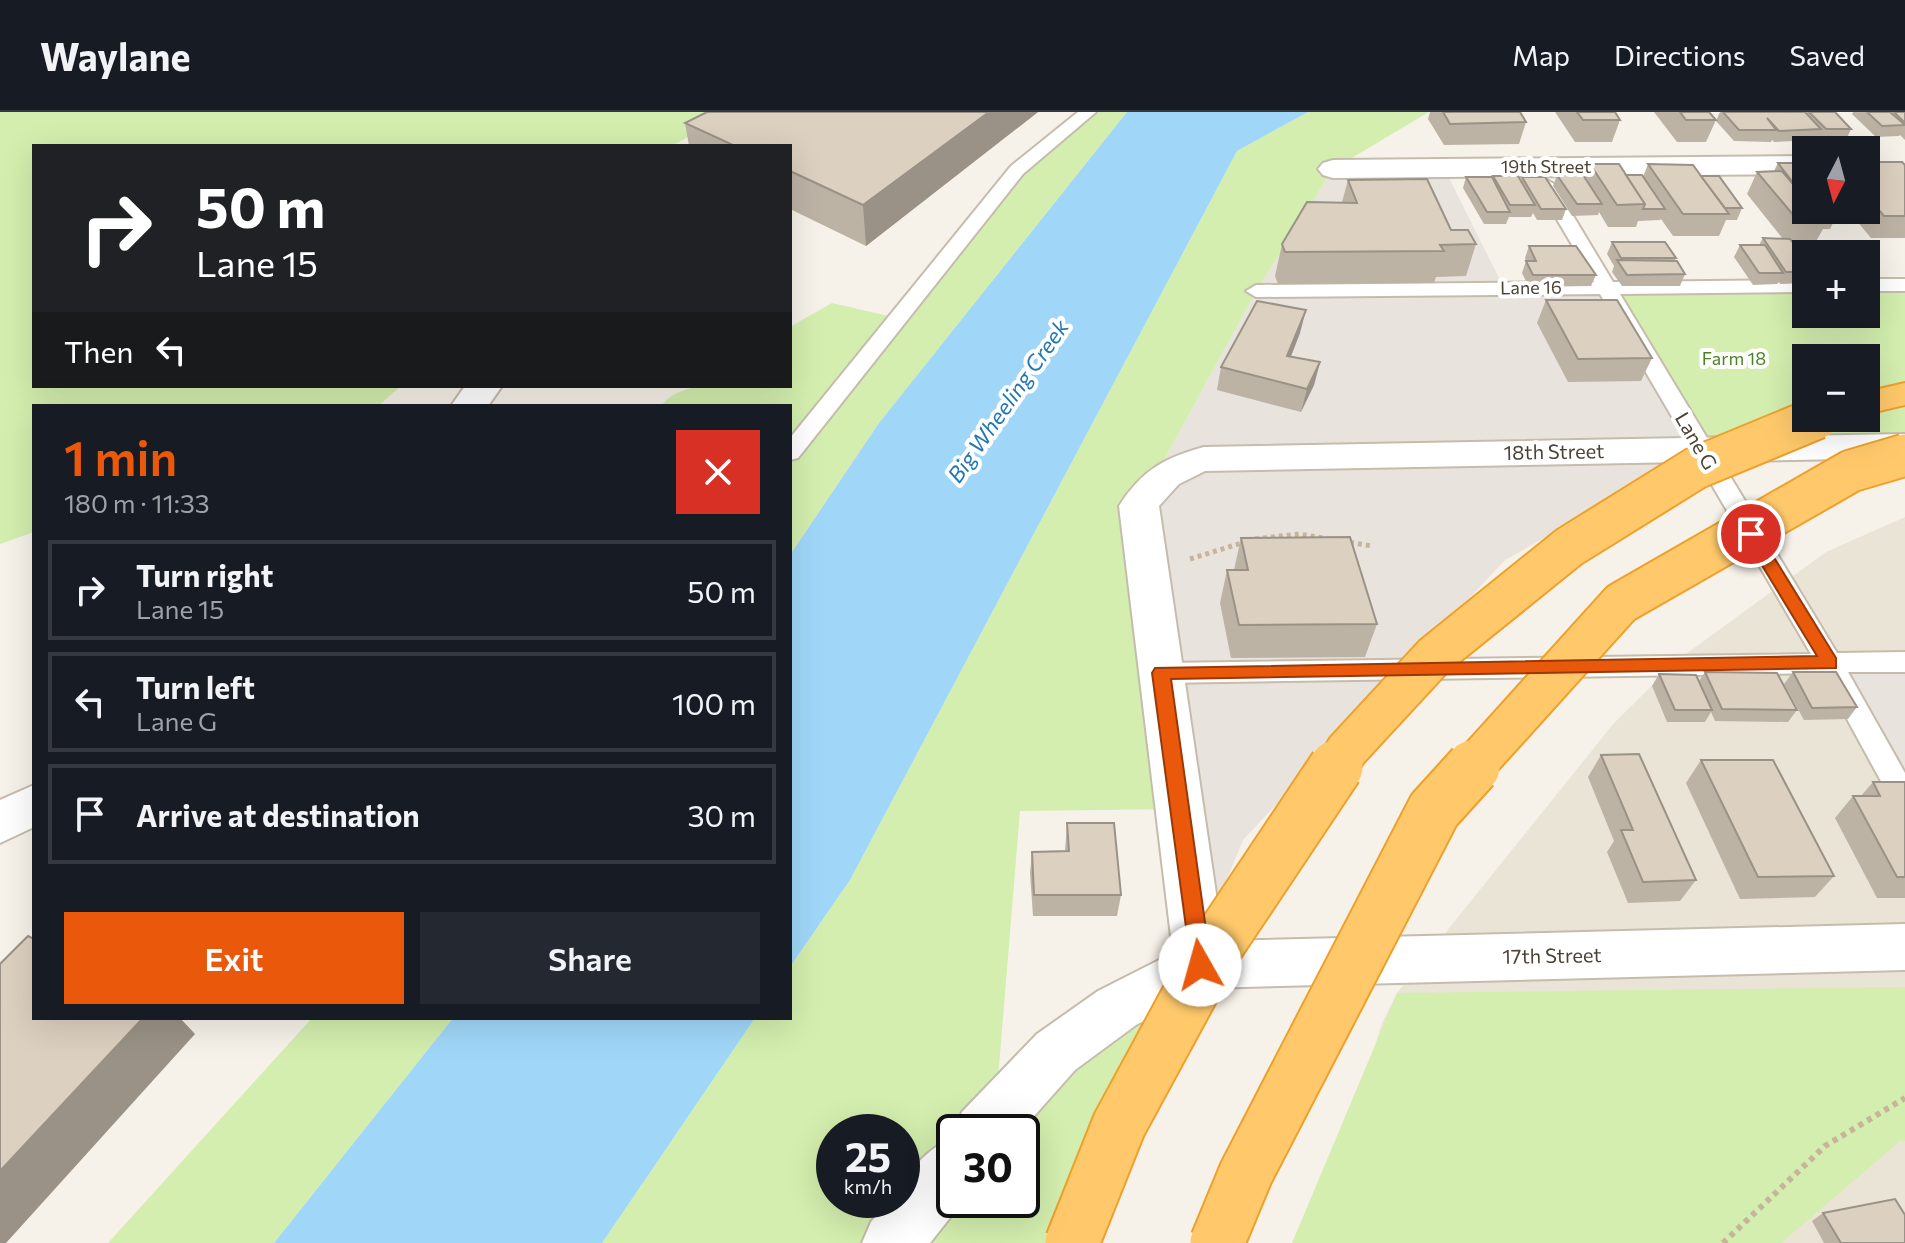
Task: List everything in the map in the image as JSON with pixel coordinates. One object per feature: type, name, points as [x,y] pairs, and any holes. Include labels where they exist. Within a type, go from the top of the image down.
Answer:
[{"type":"highway","points":[[1880,400],[1905,394]]},
{"type":"highway","points":[[1072,1243],[1119,1125],[1215,948],[1347,750],[1434,656],[1569,547],[1696,468],[1792,428]]},
{"type":"highway","points":[[1217,1243],[1246,1173],[1434,810],[1621,603],[1851,471],[1905,455]]},
{"type":"street","name":"19th Street","points":[[1333,169],[1792,165]]},
{"type":"street","name":"18th Street","points":[[1200,965],[1139,506],[1150,486],[1173,467],[1204,459],[1905,446]]},
{"type":"street","points":[[0,823],[32,805]]},
{"type":"street","name":"17th Street","points":[[1200,965],[1905,947]]},
{"type":"street","points":[[999,1114],[1056,1052],[1117,1008],[1200,965]]},
{"type":"street","points":[[892,1243],[936,1188]]},
{"type":"lane","points":[[792,451],[1017,170],[1088,112]]},
{"type":"lane","name":"Lane G","points":[[1535,167],[1830,663],[1905,799]]},
{"type":"lane","points":[[1880,285],[1905,285]]},
{"type":"lane","name":"Lane 16","points":[[1256,291],[1792,286]]},
{"type":"lane","points":[[1161,673],[1905,662]]},
{"type":"path","points":[[1148,571],[1264,537],[1322,536],[1372,546]]},
{"type":"path","points":[[1723,1243],[1825,1146],[1905,1098]]},
{"type":"shaded area","points":[[1444,168],[1504,288],[1607,287],[1701,450],[1505,560],[1243,840],[1198,948],[1139,506],[1256,291],[1333,169]]},
{"type":"shaded area","points":[[1905,517],[1905,1243],[1314,1243],[1382,1023],[1397,993],[1614,723],[1679,659],[1826,552]]},
{"type":"shaded area","points":[[1905,662],[1905,799],[1830,663]]},
{"type":"green space","points":[[0,112],[732,112],[676,144],[32,144],[32,388],[399,388],[380,404],[32,404],[32,533],[0,544]]},
{"type":"green space","points":[[1088,112],[1127,112],[879,423],[792,552],[792,404],[663,404],[672,396],[694,388],[792,388],[792,326],[832,303],[897,318],[1017,170]]},
{"type":"green space","points":[[1308,112],[1429,112],[1333,169],[1256,291],[1139,506],[1179,809],[1020,811],[995,1114],[936,1114],[936,1218],[1040,1218],[1040,1114],[996,1114],[1200,965],[1072,1243],[602,1243],[754,1020],[792,1020],[792,964],[850,880],[1237,151]]},
{"type":"green space","name":"Farm 18","points":[[1880,285],[1905,285],[1905,446],[1701,450],[1607,287],[1792,286],[1792,328],[1880,328]]},
{"type":"green space","points":[[1905,987],[1905,1141],[1900,1141],[1781,1243],[1292,1243],[1397,993]]},
{"type":"green space","points":[[310,1020],[451,1020],[274,1243],[108,1243]]},
{"type":"water","name":"Big Wheeling Creek","points":[[1127,112],[1308,112],[1237,151],[850,880],[792,964],[792,552],[879,423]]},
{"type":"water","points":[[451,1020],[754,1020],[602,1243],[274,1243]]},
{"type":"building","points":[[707,112],[989,112],[863,205],[792,172],[792,144],[731,144],[685,123]]},
{"type":"building","points":[[1443,112],[1520,112],[1526,122],[1450,124]]},
{"type":"building","points":[[1577,112],[1615,112],[1620,120],[1583,120]]},
{"type":"building","points":[[1680,112],[1709,112],[1716,120],[1686,120]]},
{"type":"building","points":[[1723,112],[1805,112],[1821,129],[1779,131],[1767,118],[1776,130],[1739,130]]},
{"type":"building","points":[[1809,112],[1835,112],[1851,129],[1826,129]]},
{"type":"building","points":[[1867,112],[1890,112],[1905,125],[1882,126]]},
{"type":"building","points":[[1894,112],[1905,112],[1905,123]]},
{"type":"building","points":[[1880,162],[1902,162],[1905,165],[1905,216],[1884,216],[1880,211]]},
{"type":"building","points":[[1778,163],[1792,163],[1792,181]]},
{"type":"building","points":[[1590,164],[1619,164],[1645,204],[1617,205]]},
{"type":"building","points":[[1648,164],[1693,165],[1729,214],[1683,214]]},
{"type":"building","points":[[1782,171],[1792,183],[1792,214],[1757,172]]},
{"type":"building","points":[[1557,175],[1583,175],[1602,204],[1577,204]]},
{"type":"building","points":[[1626,175],[1642,175],[1665,209],[1643,209],[1645,204]]},
{"type":"building","points":[[1493,176],[1518,176],[1535,205],[1510,205]]},
{"type":"building","points":[[1701,176],[1719,176],[1742,208],[1725,208]]},
{"type":"building","points":[[1466,177],[1492,177],[1510,212],[1487,212]]},
{"type":"building","points":[[1522,177],[1545,177],[1566,209],[1541,209]]},
{"type":"building","points":[[1427,179],[1451,230],[1468,230],[1476,244],[1440,245],[1444,251],[1285,252],[1282,244],[1307,202],[1357,203],[1348,180]]},
{"type":"building","points":[[1763,238],[1792,242],[1792,272],[1786,272]]},
{"type":"building","points":[[1612,242],[1665,242],[1676,258],[1621,258]]},
{"type":"building","points":[[1740,245],[1765,245],[1783,273],[1759,273]]},
{"type":"building","points":[[1529,246],[1576,246],[1596,275],[1533,275],[1526,261],[1536,261]]},
{"type":"building","points":[[1617,260],[1677,261],[1685,274],[1627,275]]},
{"type":"building","points":[[1546,300],[1617,300],[1652,358],[1578,359]]},
{"type":"building","points":[[1257,301],[1306,310],[1287,356],[1320,362],[1307,389],[1221,367]]},
{"type":"building","points":[[1350,537],[1377,624],[1239,625],[1227,570],[1248,570],[1241,538]]},
{"type":"building","points":[[1705,672],[1777,673],[1797,710],[1722,709]]},
{"type":"building","points":[[1793,672],[1836,672],[1857,707],[1812,708]]},
{"type":"building","points":[[1659,674],[1696,675],[1712,710],[1675,710]]},
{"type":"building","points":[[1639,754],[1696,880],[1643,882],[1621,830],[1633,830],[1601,755]]},
{"type":"building","points":[[1701,760],[1773,760],[1834,876],[1758,877]]},
{"type":"building","points":[[1873,782],[1905,782],[1905,877],[1897,877],[1853,796],[1880,796]]},
{"type":"building","points":[[1067,823],[1114,823],[1121,895],[1034,895],[1032,852],[1069,851]]},
{"type":"building","points":[[28,936],[32,938],[32,1020],[141,1020],[0,1171],[0,964]]},
{"type":"building","points":[[1895,1199],[1905,1215],[1905,1243],[1841,1243],[1823,1213]]},
{"type":"route","points":[[1200,965],[1161,673],[1830,663],[1751,534]]}]
